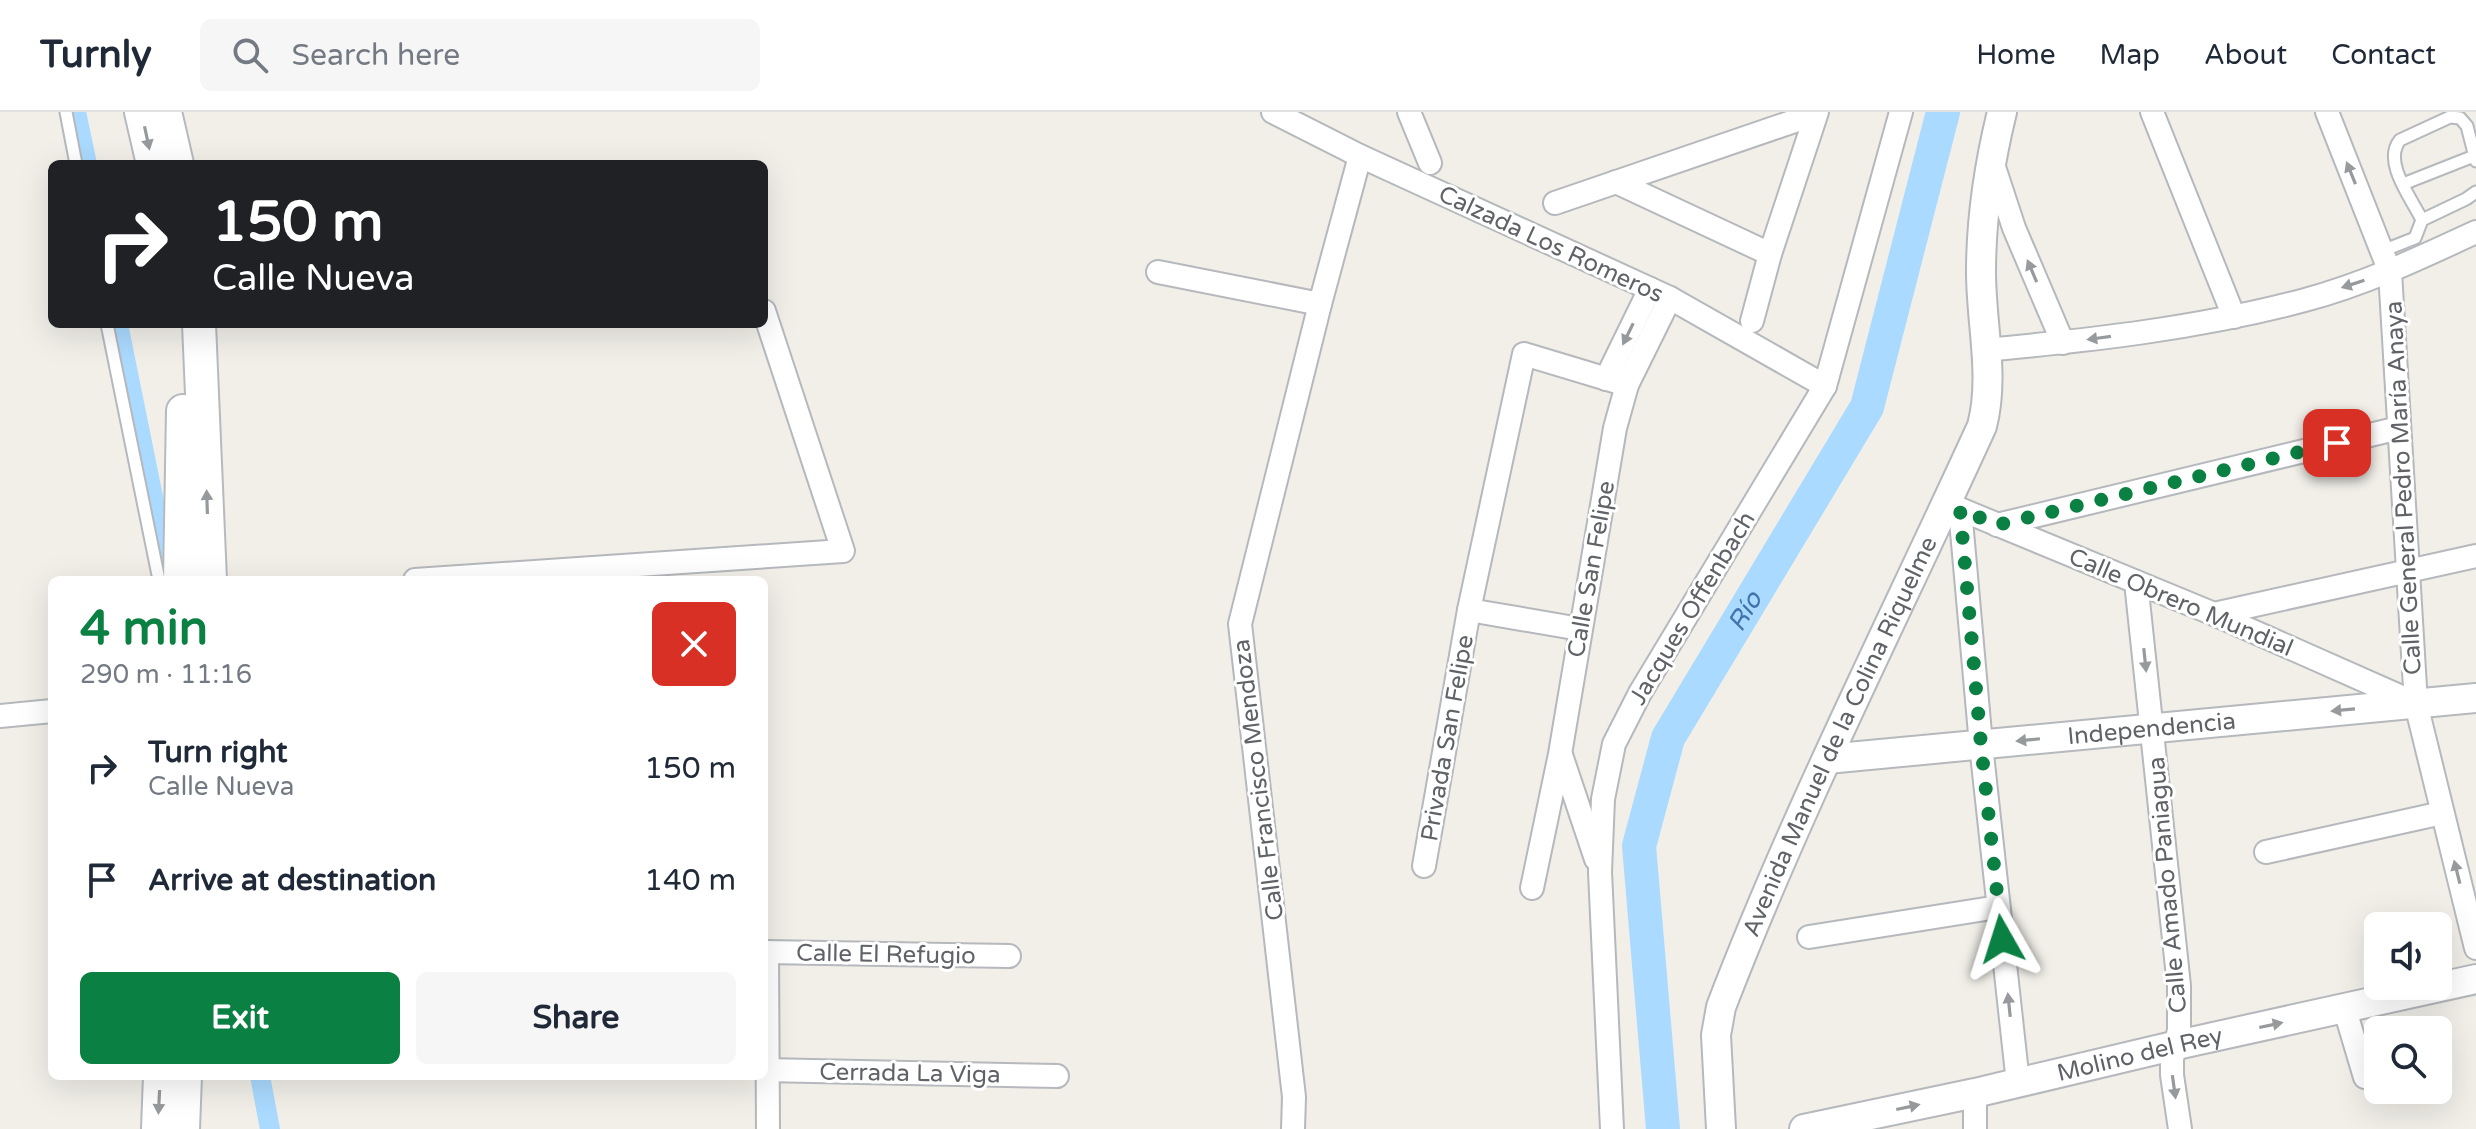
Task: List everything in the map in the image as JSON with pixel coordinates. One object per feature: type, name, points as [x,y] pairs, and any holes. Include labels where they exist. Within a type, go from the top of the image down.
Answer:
[{"type":"main road","points":[[141,112],[152,160]]},
{"type":"main road","points":[[165,112],[176,160]]},
{"type":"main road","points":[[180,576],[181,328]]},
{"type":"main road","points":[[199,328],[210,576]]},
{"type":"main road","points":[[158,1129],[160,1080]]},
{"type":"main road","points":[[183,1129],[185,1080]]},
{"type":"street","name":"Calzada Los Romeros","points":[[1273,112],[1360,156],[1660,294],[1825,386]]},
{"type":"street","points":[[1409,112],[1430,163]]},
{"type":"street","name":"Jacques Offenbach","points":[[1612,1129],[1600,872],[1603,799],[1614,744],[1640,693],[1825,386],[1901,112]]},
{"type":"street","name":"Avenida Manuel de la Colina Riquelme","points":[[1721,1129],[1716,1035],[1721,1007],[1827,759],[1952,506],[1982,426],[1989,374],[1981,273],[1983,211],[2002,112]]},
{"type":"street","points":[[2152,112],[2234,317]]},
{"type":"street","name":"Calle General Pedro María Anaya","points":[[2327,112],[2386,262],[2416,704],[2476,948]]},
{"type":"street","points":[[1555,203],[1816,113]]},
{"type":"street","points":[[1752,321],[1770,254],[1816,113]]},
{"type":"street","name":"Calle Francisco Mendoza","points":[[1293,1129],[1294,1097],[1240,624],[1360,156]]},
{"type":"street","points":[[1991,159],[2014,228],[2063,343]]},
{"type":"street","points":[[1616,182],[1770,254]]},
{"type":"street","points":[[1985,350],[2063,343],[2234,317],[2307,300],[2386,262],[2476,232]]},
{"type":"street","points":[[1158,272],[1320,304]]},
{"type":"street","name":"Calle San Felipe","points":[[1560,754],[1615,428],[1616,382],[1660,294]]},
{"type":"street","points":[[474,576],[843,551],[768,323]]},
{"type":"street","points":[[1580,629],[1469,610],[1524,354],[1616,382]]},
{"type":"street","points":[[1997,525],[2399,428]]},
{"type":"street","points":[[1952,506],[2018,1083]]},
{"type":"street","name":"Calle Obrero Mundial","points":[[1952,506],[2214,614],[2416,704]]},
{"type":"street","points":[[2214,614],[2476,556]]},
{"type":"street","name":"Calle Amado Paniagua","points":[[2136,582],[2179,986],[2177,1045],[2172,1059],[2172,1075],[2180,1129]]},
{"type":"street","name":"Privada San Felipe","points":[[1424,866],[1469,610]]},
{"type":"street","name":"Independencia","points":[[1827,759],[2476,698]]},
{"type":"street","points":[[0,716],[48,711]]},
{"type":"street","points":[[1560,754],[1600,872]]},
{"type":"street","points":[[1532,888],[1560,754]]},
{"type":"street","points":[[2266,852],[2442,813]]},
{"type":"street","points":[[1809,937],[1998,907]]},
{"type":"street","name":"Calle El Refugio","points":[[768,952],[1009,956]]},
{"type":"street","name":"Molino del Rey","points":[[1804,1129],[2476,979]]},
{"type":"street","points":[[2345,1010],[2364,1074]]},
{"type":"street","name":"Cerrada La Viga","points":[[768,1070],[1057,1076]]},
{"type":"street","points":[[766,1080],[768,1129]]},
{"type":"street","points":[[1975,1093],[1975,1129]]},
{"type":"lane","points":[[66,112],[75,160]]},
{"type":"lane","points":[[2403,184],[2475,158],[2471,124],[2450,117],[2400,140],[2396,145],[2395,166],[2403,184],[2422,220]]},
{"type":"lane","points":[[2386,262],[2415,238],[2422,220],[2476,192]]},
{"type":"lane","points":[[108,328],[158,576]]},
{"type":"waterway","points":[[76,112],[86,160]]},
{"type":"waterway","name":"Río","points":[[1663,1129],[1639,846],[1668,738],[1867,407],[1943,112]]},
{"type":"waterway","points":[[119,328],[169,576]]},
{"type":"waterway","points":[[261,1080],[270,1129]]},
{"type":"route","points":[[2002,939],[1960,509],[1997,525],[2337,443]]}]
